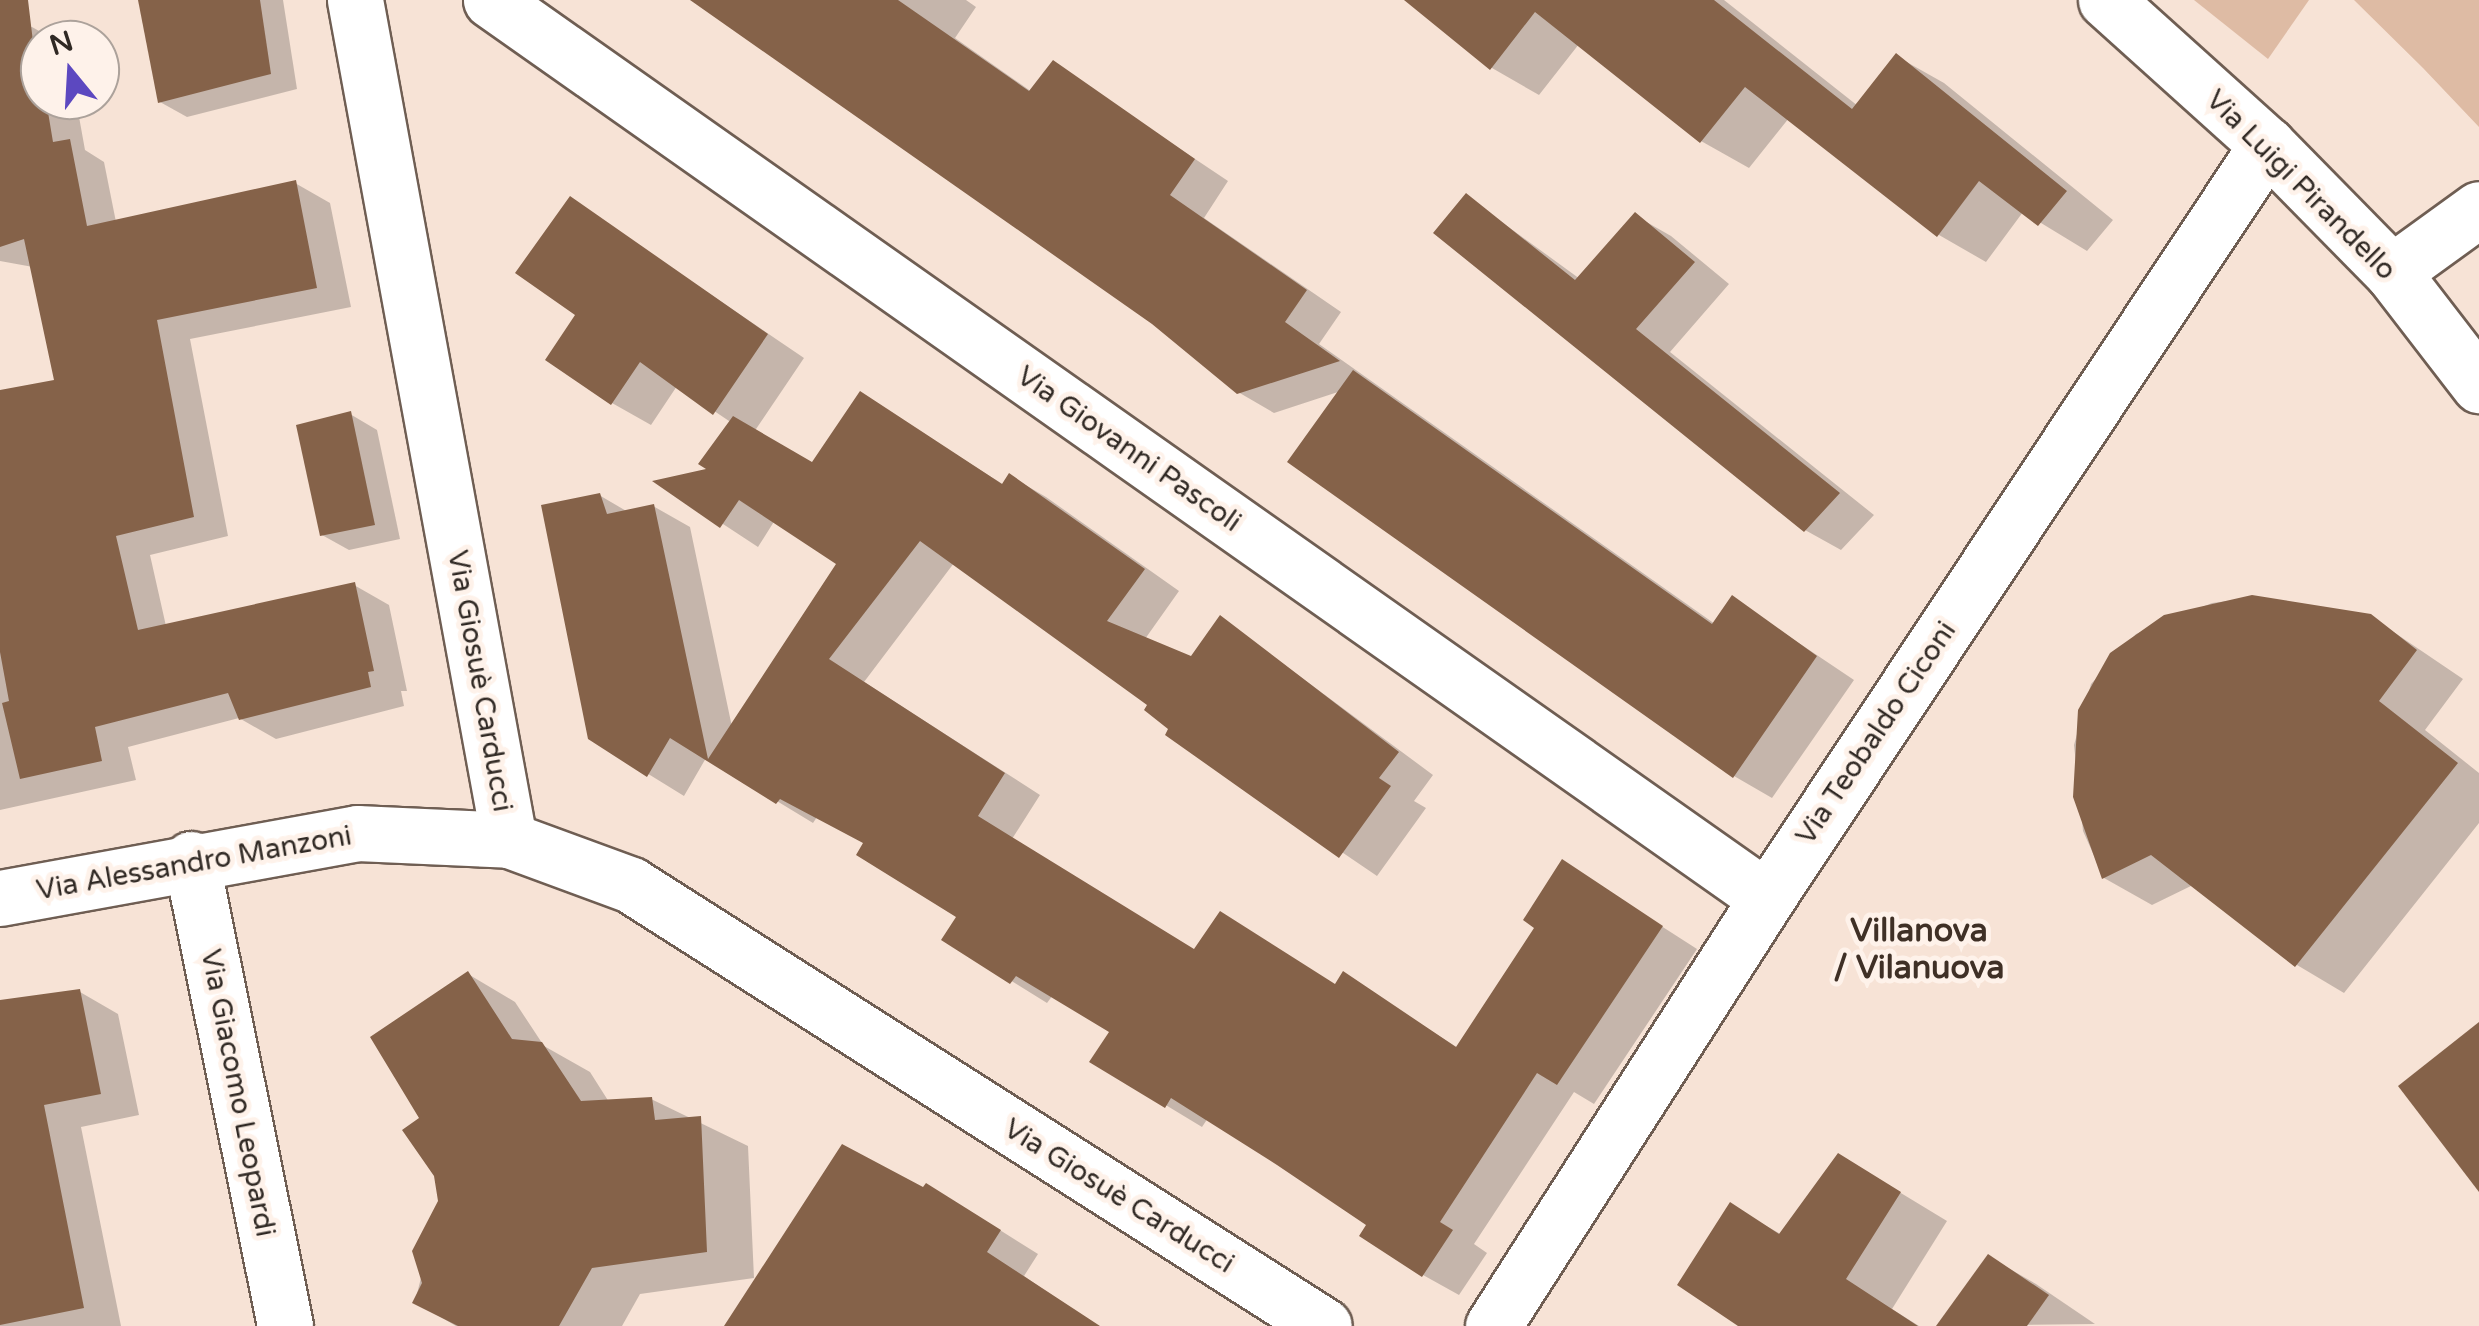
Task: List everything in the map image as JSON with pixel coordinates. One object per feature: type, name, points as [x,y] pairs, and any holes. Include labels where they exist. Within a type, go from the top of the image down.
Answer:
[{"type":"street","name":"Via Giosuè Carducci","points":[[355,0],[508,840],[630,885],[1324,1326]]},
{"type":"street","name":"Via Giovanni Pascoli","points":[[492,0],[1766,898]]},
{"type":"street","name":"Via Luigi Pirandello","points":[[2106,0],[2267,144],[2392,272],[2479,386]]},
{"type":"street","name":"Via Teobaldo Ciconi","points":[[1493,1326],[1766,898],[2267,144]]},
{"type":"street","points":[[2392,272],[2479,209]]},
{"type":"street","name":"Via Alessandro Manzoni","points":[[0,898],[191,859],[357,833],[508,840]]},
{"type":"street","name":"Via Giacomo Leopardi","points":[[191,859],[285,1326]]},
{"type":"shaded area","points":[[2194,0],[2309,0],[2268,59]]},
{"type":"shaded area","points":[[2354,0],[2479,0],[2479,127],[2423,68]]},
{"type":"building","points":[[0,0],[28,0],[30,20],[20,20],[20,120],[49,120],[53,142],[70,139],[87,226],[296,180],[317,288],[157,320],[194,517],[116,536],[138,630],[355,582],[374,671],[368,672],[371,687],[239,720],[228,693],[95,727],[102,761],[20,779],[2,703],[9,701],[0,652],[0,390],[54,380],[24,239],[0,247]]},
{"type":"building","points":[[138,0],[260,0],[271,74],[158,103]]},
{"type":"building","points":[[690,0],[898,0],[1029,91],[1053,60],[1195,159],[1170,195],[1307,290],[1285,322],[1340,361],[1237,394],[1152,324]]},
{"type":"building","points":[[1404,0],[1714,0],[1852,109],[1896,53],[2067,191],[2038,226],[1979,181],[1937,237],[1745,87],[1700,143],[1535,12],[1490,70]]},
{"type":"building","points":[[1466,193],[1575,280],[1635,212],[1695,262],[1636,329],[1840,493],[1804,532],[1433,233]]},
{"type":"building","points":[[570,196],[768,334],[713,415],[640,362],[611,405],[545,360],[575,315],[515,273]]},
{"type":"building","points":[[1353,370],[1712,624],[1732,595],[1817,656],[1733,778],[1287,462]]},
{"type":"building","points":[[860,391],[1002,484],[1009,473],[1145,569],[1107,621],[1191,656],[1220,615],[1399,752],[1379,778],[1391,786],[1339,858],[1165,735],[1168,729],[1144,710],[1147,705],[920,541],[829,659],[1005,773],[978,816],[1194,949],[1220,911],[1335,984],[1343,971],[1456,1047],[1534,928],[1523,920],[1562,859],[1663,926],[1557,1085],[1537,1073],[1440,1222],[1453,1230],[1422,1277],[1359,1236],[1366,1225],[1277,1165],[1171,1098],[1165,1108],[1089,1062],[1109,1032],[1016,976],[1010,984],[941,940],[956,917],[856,855],[863,843],[780,799],[776,804],[670,738],[647,777],[588,739],[541,505],[600,493],[607,514],[654,504],[708,759],[836,564],[739,500],[720,528],[652,481],[706,469],[698,464],[733,416],[812,462]]},
{"type":"building","points":[[351,411],[375,525],[320,536],[296,425]]},
{"type":"building","points":[[2252,595],[2371,614],[2417,650],[2379,701],[2458,763],[2295,967],[2151,855],[2102,879],[2073,797],[2078,710],[2110,653],[2164,615]]},
{"type":"building","points":[[468,971],[512,1039],[542,1042],[581,1101],[652,1097],[655,1120],[701,1116],[707,1252],[592,1268],[559,1326],[458,1326],[412,1303],[422,1283],[412,1251],[438,1201],[434,1176],[402,1130],[419,1118],[370,1037]]},
{"type":"building","points":[[80,989],[101,1094],[44,1105],[84,1308],[0,1325],[0,1000]]},
{"type":"building","points":[[2479,1022],[2479,1192],[2398,1086]]},
{"type":"building","points":[[842,1144],[923,1187],[926,1183],[1001,1230],[987,1252],[1100,1326],[724,1326]]},
{"type":"building","points":[[1838,1153],[1901,1192],[1846,1279],[1918,1326],[1738,1326],[1677,1285],[1730,1202],[1779,1234]]},
{"type":"building","points":[[1988,1254],[2049,1295],[2027,1326],[1936,1326]]},
{"type":"district","name":"Villanova / Vilanuova","points":[[1919,950]]}]
